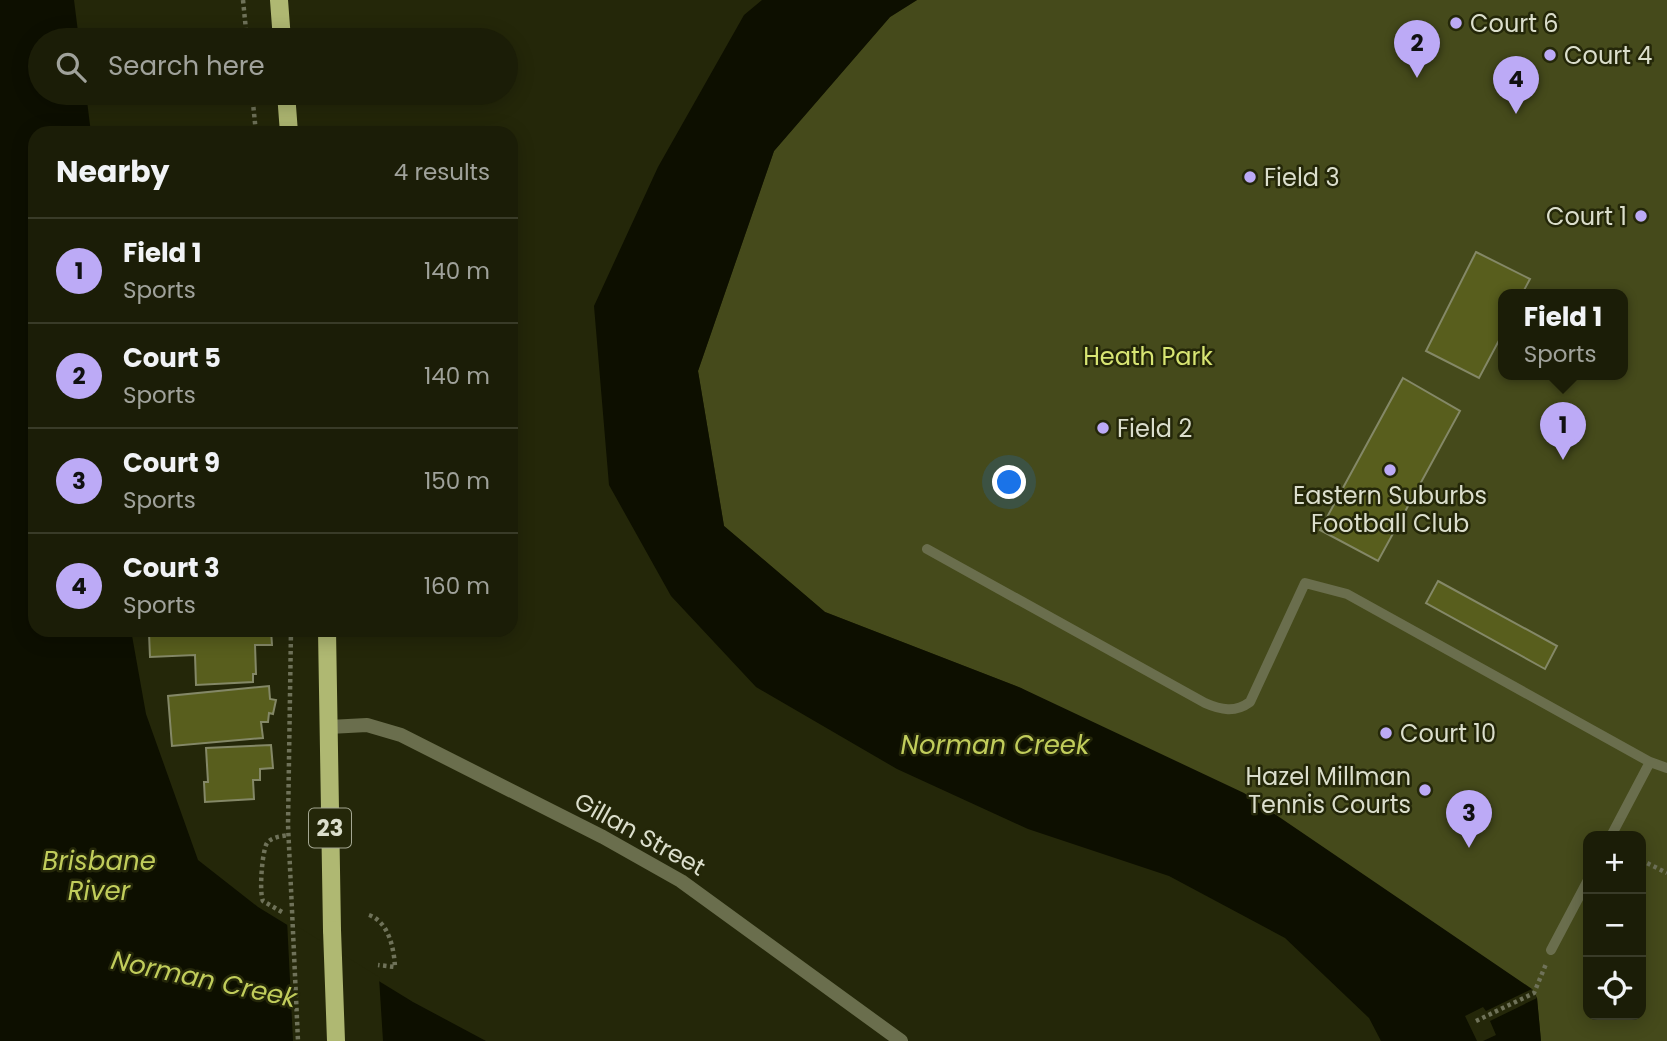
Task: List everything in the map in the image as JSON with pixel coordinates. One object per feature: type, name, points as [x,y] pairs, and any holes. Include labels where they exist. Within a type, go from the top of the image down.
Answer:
[{"type":"main road","points":[[279,0],[281,28]]},
{"type":"main road","points":[[287,105],[288,126]]},
{"type":"main road","name":"23","points":[[327,637],[336,1041]]},
{"type":"street","name":"Gillan Street","points":[[329,727],[367,725],[401,735],[603,837],[698,892],[901,1041]]},
{"type":"lane","points":[[928,549],[1221,710],[1242,708],[1250,702],[1305,583],[1347,594],[1650,762],[1667,768]]},
{"type":"lane","points":[[1614,831],[1650,762]]},
{"type":"lane","points":[[1551,950],[1583,889]]},
{"type":"path","points":[[243,0],[246,28]]},
{"type":"path","points":[[254,105],[255,126]]},
{"type":"path","points":[[291,637],[289,835],[298,1041]]},
{"type":"path","points":[[282,912],[263,901],[261,891],[265,847],[273,839],[289,835]]},
{"type":"path","points":[[1646,862],[1667,873]]},
{"type":"path","points":[[369,915],[377,918],[384,926],[394,951],[395,967],[378,965]]},
{"type":"path","points":[[1476,1021],[1534,993],[1551,950]]},
{"type":"green space","name":"Heath Park","points":[[917,0],[1667,0],[1667,1041],[1541,1041],[1537,998],[1021,688],[825,612],[724,526],[698,371],[774,151],[890,17]]},
{"type":"water","name":"Brisbane River","points":[[0,0],[74,0],[78,28],[28,28],[28,105],[88,105],[90,126],[28,126],[28,637],[132,637],[146,714],[198,860],[258,907],[413,1002],[486,1041],[0,1041]]},
{"type":"water","name":"Norman Creek","points":[[762,0],[917,0],[890,17],[774,151],[698,371],[724,526],[825,612],[1021,688],[1244,793],[1532,989],[1537,998],[1541,1041],[1381,1041],[1369,1018],[1285,938],[1169,876],[1028,829],[897,769],[756,687],[671,596],[609,485],[594,306],[658,167],[744,15]]},
{"type":"pier","points":[[287,920],[379,977],[383,1041],[293,1041]]},
{"type":"pier","points":[[1532,989],[1537,998],[1490,1021],[1496,1035],[1477,1041],[1465,1016],[1483,1007],[1486,1011]]},
{"type":"building","points":[[1476,252],[1530,279],[1525,289],[1498,289],[1498,342],[1479,378],[1426,351]]},
{"type":"building","name":"Eastern Suburbs Football Club","points":[[1403,378],[1460,411],[1378,561],[1320,530]]},
{"type":"building","points":[[1438,581],[1557,646],[1545,669],[1426,603]]},
{"type":"building","points":[[149,637],[271,637],[272,645],[255,645],[256,674],[253,674],[253,682],[196,685],[195,655],[150,657]]},
{"type":"building","points":[[269,686],[270,699],[276,700],[273,714],[269,713],[268,722],[261,722],[263,738],[172,746],[168,696]]},
{"type":"building","points":[[271,745],[273,768],[260,769],[260,780],[253,780],[254,799],[205,802],[204,782],[208,782],[206,748]]},
{"type":"place","name":"Court 6","points":[[1456,23]]},
{"type":"place","name":"Court 4","points":[[1550,55]]},
{"type":"place","name":"Court 5","points":[[1417,78]]},
{"type":"place","name":"Court 3","points":[[1516,114]]},
{"type":"place","name":"Field 3","points":[[1250,177]]},
{"type":"place","name":"Court 1","points":[[1641,216]]},
{"type":"place","name":"Field 2","points":[[1103,428]]},
{"type":"place","name":"Field 1","points":[[1563,460]]},
{"type":"place","name":"Eastern Suburbs Football Club","points":[[1390,470]]},
{"type":"place","name":"Court 10","points":[[1386,733]]},
{"type":"place","name":"Hazel Millman Tennis Courts","points":[[1425,790]]},
{"type":"place","name":"Court 9","points":[[1469,848]]}]
